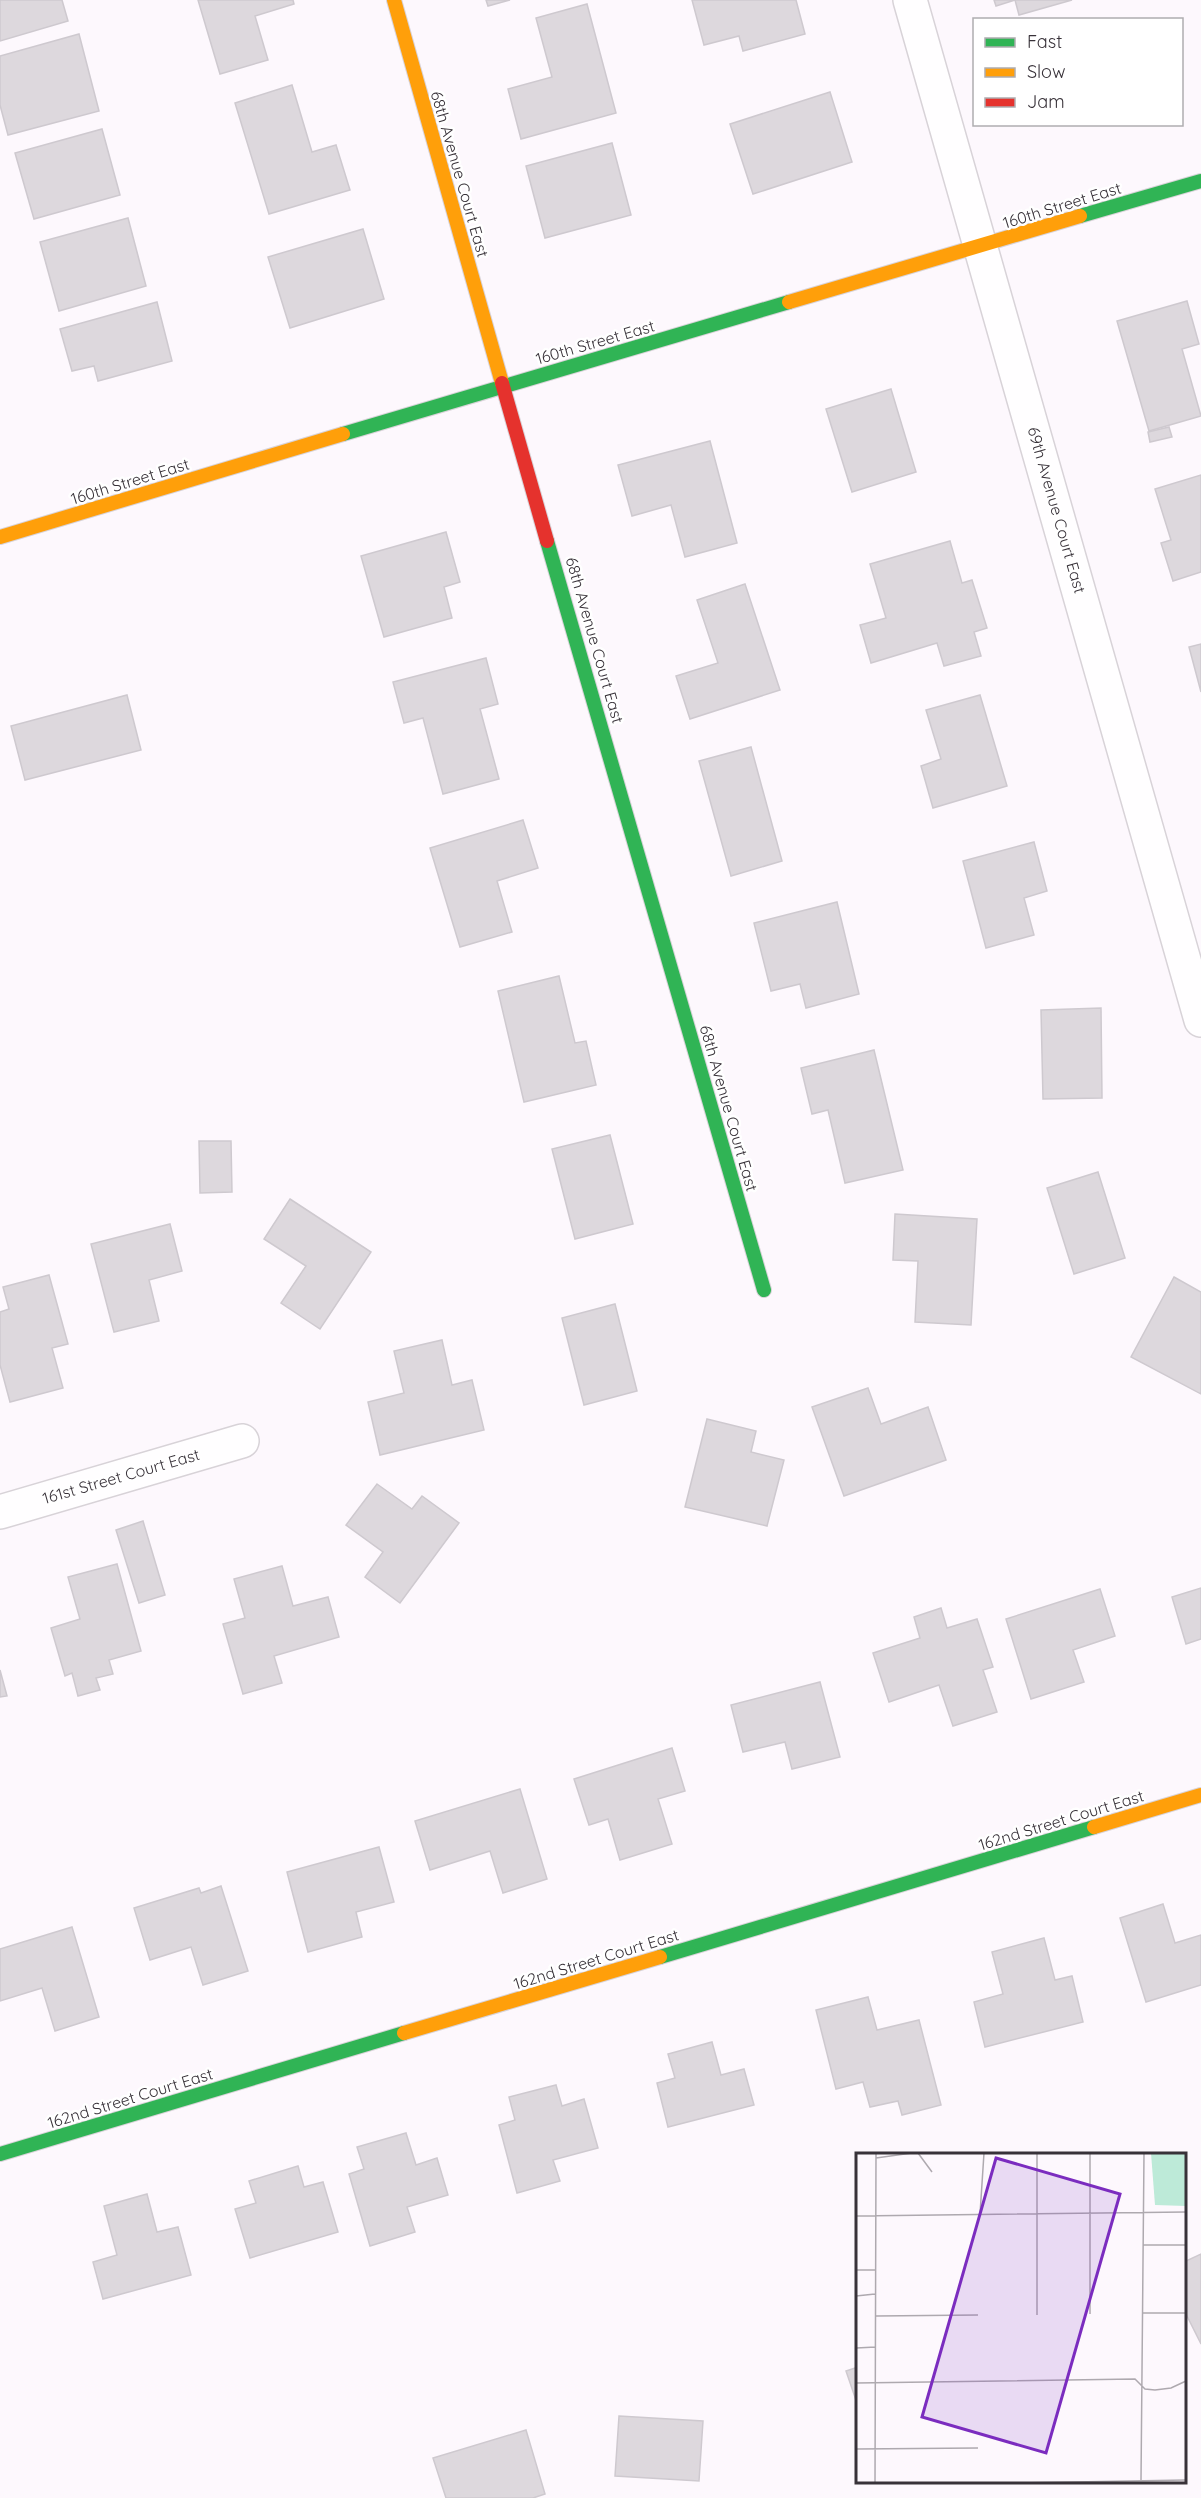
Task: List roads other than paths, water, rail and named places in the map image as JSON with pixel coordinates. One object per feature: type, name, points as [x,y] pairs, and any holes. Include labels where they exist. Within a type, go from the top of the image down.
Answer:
[{"type":"street","name":"68th Avenue Court East","points":[[394,0],[474,288],[504,385],[764,1290]]},
{"type":"street","name":"69th Avenue Court East","points":[[910,0],[1201,1020]]},
{"type":"street","name":"160th Street East","points":[[2,530],[1201,181]]},
{"type":"street","name":"161st Street Court East","points":[[0,1512],[242,1441]]},
{"type":"street","name":"162nd Street Court East","points":[[0,2154],[1201,1795]]}]
